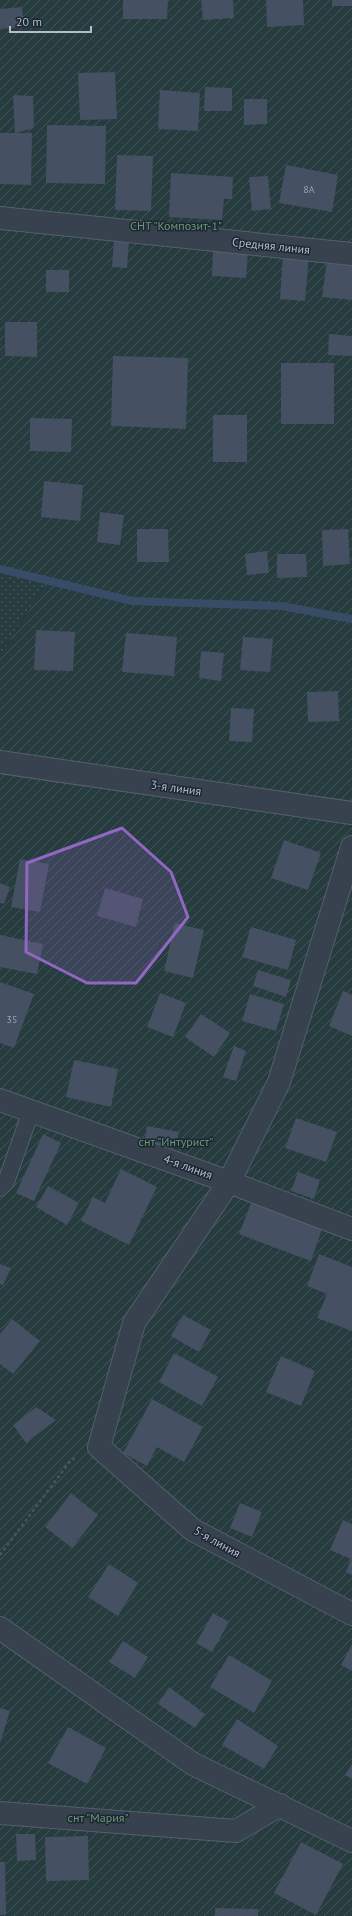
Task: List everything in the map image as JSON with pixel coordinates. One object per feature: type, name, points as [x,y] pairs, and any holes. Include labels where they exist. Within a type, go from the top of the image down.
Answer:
[{"type":"street","name":"Средняя линия","points":[[0,218],[352,254]]},
{"type":"street","name":"3-я линия","points":[[0,762],[352,813]]},
{"type":"street","points":[[98,1447],[134,1323],[229,1182],[279,1082],[352,847]]},
{"type":"street","name":"4-я линия","points":[[0,1100],[229,1182],[352,1229]]},
{"type":"street","name":"5-я линия","points":[[98,1447],[193,1530],[352,1614]]},
{"type":"street","points":[[0,1628],[193,1764],[352,1841]]},
{"type":"street","points":[[0,1813],[236,1831],[280,1805]]},
{"type":"lane","points":[[0,1188],[6,1182],[31,1111]]},
{"type":"path","points":[[0,1555],[71,1460],[98,1447]]},
{"type":"highlighted area","points":[[122,828],[171,872],[188,917],[136,983],[87,983],[26,952],[27,863]]},
{"type":"green space","name":"снт \"Интурист\"","points":[[0,0],[352,0],[352,1916],[0,1916],[0,656],[47,581],[0,569]]},
{"type":"green space","points":[[0,569],[47,580],[0,656]]},
{"type":"building","points":[[123,0],[168,0],[167,19],[123,19]]},
{"type":"building","points":[[201,0],[233,0],[234,18],[203,20]]},
{"type":"building","points":[[266,0],[303,0],[304,25],[267,27]]},
{"type":"building","points":[[332,0],[352,0],[352,6],[332,6]]},
{"type":"building","points":[[22,7],[24,27],[0,29],[0,9]]},
{"type":"building","points":[[115,72],[117,119],[80,120],[78,73]]},
{"type":"building","points":[[205,87],[232,88],[232,111],[204,111]]},
{"type":"building","points":[[160,90],[200,93],[198,131],[158,129]]},
{"type":"building","points":[[13,95],[33,96],[34,128],[15,133]]},
{"type":"building","points":[[244,99],[267,99],[267,124],[244,125]]},
{"type":"building","points":[[47,125],[106,126],[105,184],[46,183]]},
{"type":"building","points":[[0,133],[32,133],[31,185],[0,184]]},
{"type":"building","points":[[117,155],[153,156],[151,211],[115,210]]},
{"type":"building","points":[[286,165],[338,175],[332,212],[279,203]]},
{"type":"building","points":[[171,173],[233,177],[232,199],[224,199],[222,220],[169,217]]},
{"type":"building","points":[[268,176],[271,209],[252,211],[249,177]]},
{"type":"building","points":[[114,240],[129,241],[127,268],[112,267]]},
{"type":"building","points":[[213,250],[248,252],[246,278],[212,276]]},
{"type":"building","points":[[283,253],[309,255],[305,301],[280,299]]},
{"type":"building","points":[[327,260],[352,262],[352,300],[322,297]]},
{"type":"building","points":[[46,270],[69,270],[69,292],[46,292]]},
{"type":"building","points":[[5,322],[37,322],[37,357],[5,356]]},
{"type":"building","points":[[329,334],[352,336],[352,356],[328,355]]},
{"type":"building","points":[[113,356],[188,358],[186,429],[111,426]]},
{"type":"building","points":[[281,363],[334,363],[334,424],[281,424]]},
{"type":"building","points":[[213,415],[247,415],[247,462],[213,462]]},
{"type":"building","points":[[30,418],[72,419],[71,452],[30,451]]},
{"type":"building","points":[[44,481],[83,485],[80,521],[41,517]]},
{"type":"building","points":[[100,512],[124,515],[120,545],[97,542]]},
{"type":"building","points":[[137,529],[168,529],[169,562],[137,562]]},
{"type":"building","points":[[348,529],[350,564],[323,566],[322,530]]},
{"type":"building","points":[[267,551],[269,573],[247,575],[245,554]]},
{"type":"building","points":[[277,554],[306,554],[307,577],[277,578]]},
{"type":"building","points":[[36,630],[75,632],[73,671],[34,670]]},
{"type":"building","points":[[126,633],[177,637],[174,676],[122,672]]},
{"type":"building","points":[[243,637],[273,639],[270,672],[240,670]]},
{"type":"building","points":[[201,651],[224,653],[221,681],[199,678]]},
{"type":"building","points":[[338,691],[339,721],[308,722],[307,692]]},
{"type":"building","points":[[231,708],[254,709],[252,742],[229,741]]},
{"type":"building","points":[[284,840],[321,853],[308,890],[271,878]]},
{"type":"building","points":[[20,859],[49,864],[40,912],[11,907]]},
{"type":"building","points":[[0,883],[10,887],[4,904],[0,903]]},
{"type":"building","points":[[105,888],[143,899],[136,927],[97,916]]},
{"type":"building","points":[[175,923],[204,930],[193,978],[164,971]]},
{"type":"building","points":[[251,927],[296,940],[288,970],[242,957]]},
{"type":"building","points":[[0,935],[43,944],[37,974],[0,967]]},
{"type":"building","points":[[258,970],[291,980],[286,997],[253,986]]},
{"type":"building","points":[[0,982],[34,994],[14,1048],[0,1043]]},
{"type":"building","points":[[343,991],[352,995],[352,1036],[329,1026]]},
{"type":"building","points":[[160,993],[186,1003],[173,1037],[147,1027]]},
{"type":"building","points":[[250,994],[284,1004],[276,1031],[242,1021]]},
{"type":"building","points":[[201,1014],[230,1033],[214,1057],[185,1037]]},
{"type":"building","points":[[234,1046],[246,1051],[236,1081],[223,1077]]},
{"type":"building","points":[[74,1060],[118,1069],[111,1107],[66,1097]]},
{"type":"building","points":[[296,1118],[337,1132],[326,1162],[285,1148]]},
{"type":"building","points":[[147,1126],[179,1132],[175,1148],[144,1142]]},
{"type":"building","points":[[43,1134],[61,1143],[34,1201],[16,1193]]},
{"type":"building","points":[[121,1169],[157,1187],[129,1245],[81,1221],[93,1197],[105,1203]]},
{"type":"building","points":[[298,1172],[320,1180],[314,1199],[291,1191]]},
{"type":"building","points":[[48,1186],[79,1203],[67,1225],[36,1207]]},
{"type":"building","points":[[251,1203],[322,1229],[311,1261],[239,1234]]},
{"type":"building","points":[[319,1254],[352,1267],[352,1331],[317,1318],[327,1294],[307,1286]]},
{"type":"building","points":[[0,1264],[11,1268],[3,1285],[0,1284]]},
{"type":"building","points":[[183,1315],[211,1330],[199,1352],[171,1336]]},
{"type":"building","points":[[12,1319],[40,1341],[13,1374],[0,1364],[0,1334]]},
{"type":"building","points":[[174,1353],[218,1377],[202,1406],[159,1382]]},
{"type":"building","points":[[281,1356],[315,1371],[301,1406],[266,1392]]},
{"type":"building","points":[[152,1399],[203,1427],[184,1462],[157,1447],[147,1466],[123,1453]]},
{"type":"building","points":[[36,1407],[56,1420],[26,1443],[13,1425]]},
{"type":"building","points":[[71,1493],[98,1515],[72,1548],[45,1527]]},
{"type":"building","points":[[240,1503],[262,1512],[252,1537],[230,1528]]},
{"type":"building","points":[[343,1520],[352,1524],[352,1575],[346,1572],[351,1559],[330,1550]]},
{"type":"building","points":[[109,1564],[138,1583],[118,1616],[88,1597]]},
{"type":"building","points":[[213,1613],[229,1622],[212,1652],[196,1643]]},
{"type":"building","points":[[123,1641],[148,1657],[135,1678],[109,1662]]},
{"type":"building","points":[[352,1644],[352,1671],[341,1665]]},
{"type":"building","points":[[229,1655],[272,1681],[254,1713],[210,1687]]},
{"type":"building","points":[[169,1687],[205,1714],[195,1728],[158,1704]]},
{"type":"building","points":[[0,1708],[10,1711],[0,1743]]},
{"type":"building","points":[[237,1719],[278,1746],[264,1769],[222,1745]]},
{"type":"building","points":[[68,1727],[106,1748],[87,1784],[48,1763]]},
{"type":"building","points":[[352,1764],[352,1779],[345,1775]]},
{"type":"building","points":[[16,1834],[35,1834],[36,1860],[17,1861]]},
{"type":"building","points":[[88,1836],[89,1880],[46,1881],[45,1837]]},
{"type":"building","points":[[301,1842],[343,1864],[316,1915],[274,1893]]},
{"type":"building","points":[[0,1862],[5,1862],[6,1915],[0,1915]]},
{"type":"building","points":[[215,1908],[258,1909],[258,1916],[215,1916]]},
{"type":"waterway","points":[[0,569],[132,601],[282,606],[352,619]]},
{"type":"park label","name":"СНТ \"Композит-1\"","points":[[176,226]]},
{"type":"park label","name":"снт \"Мария\"","points":[[98,1818]]}]
